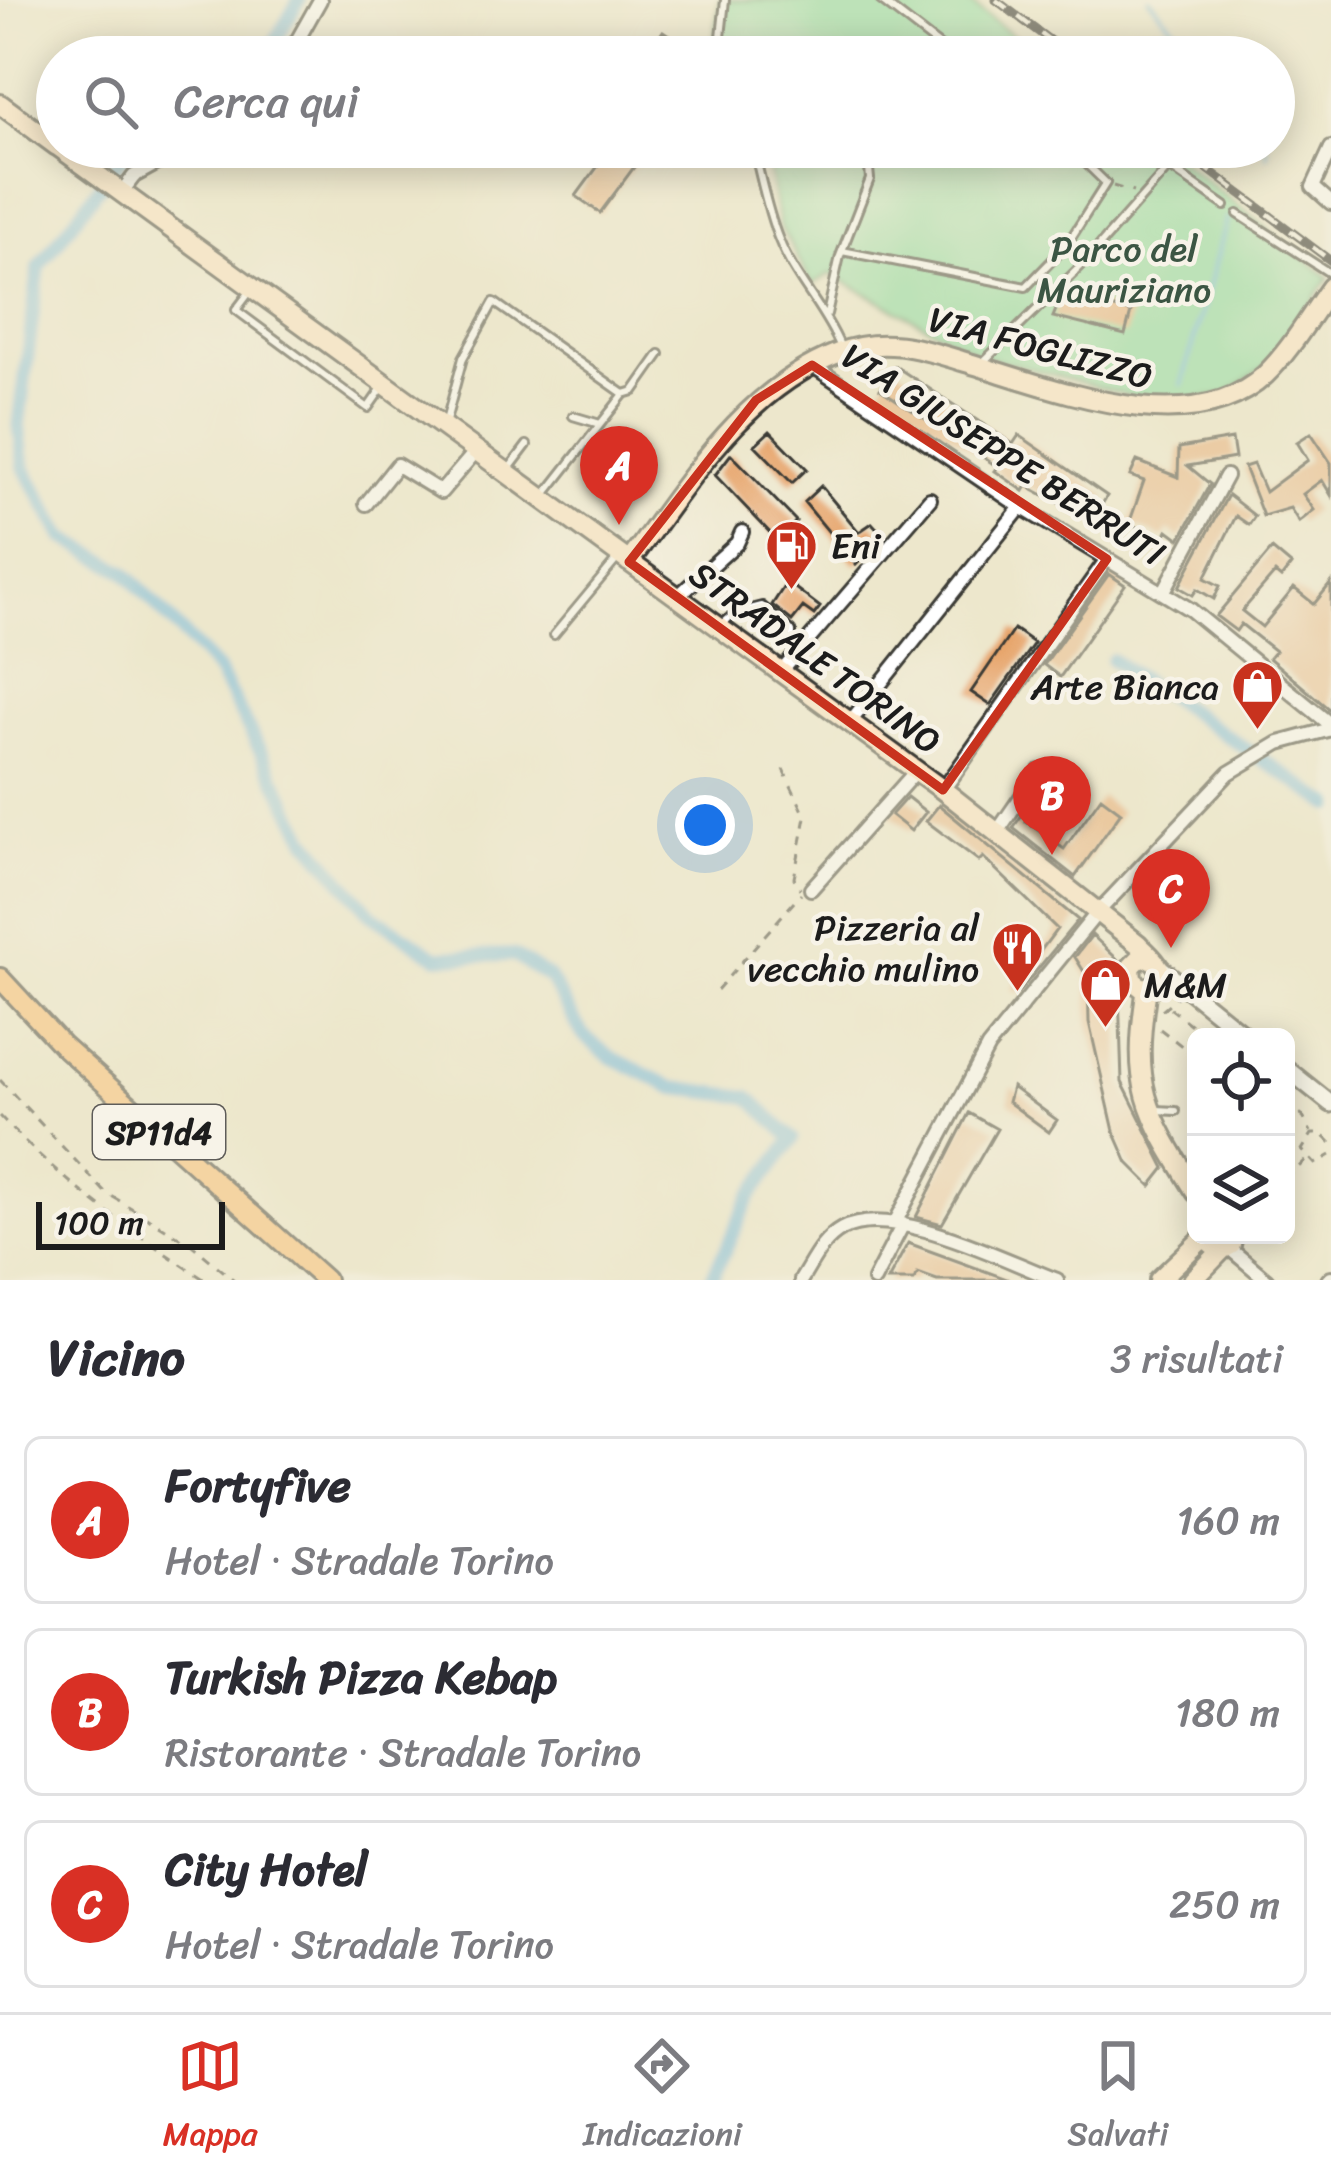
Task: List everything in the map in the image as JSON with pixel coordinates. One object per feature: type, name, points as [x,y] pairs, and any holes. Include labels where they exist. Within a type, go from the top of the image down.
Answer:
[{"type":"main road","name":"STRADALE TORINO","points":[[0,104],[36,130]]},
{"type":"main road","name":"STRADALE TORINO","points":[[89,168],[719,627],[786,666],[850,722],[997,832],[1156,963]]},
{"type":"main road","name":"VIA FOGLIZZO","points":[[625,559],[756,400],[843,351],[878,344],[920,345],[1156,412],[1208,406],[1238,394],[1265,374],[1330,284]]},
{"type":"main road","points":[[1120,933],[1137,979],[1145,1027],[1148,1114],[1187,1177]]},
{"type":"main road","points":[[1140,958],[1156,963],[1159,981],[1137,979],[1140,958]]},
{"type":"main road","name":"SP11d4","points":[[0,977],[62,1045],[325,1280]]},
{"type":"main road","points":[[1159,1280],[1197,1244]]},
{"type":"main road","points":[[1193,1280],[1220,1244]]},
{"type":"street","points":[[300,36],[320,0]]},
{"type":"street","points":[[1331,148],[1313,187],[1331,202]]},
{"type":"street","points":[[115,188],[149,168]]},
{"type":"street","name":"VIA GIUSEPPE BERRUTI","points":[[812,365],[1022,507],[1163,593],[1331,727]]},
{"type":"street","points":[[366,504],[397,465],[441,492],[476,452]]},
{"type":"street","name":"VIA GIUSEPPE BERRUTI","points":[[1163,593],[1226,476]]},
{"type":"street","points":[[786,666],[930,499]]},
{"type":"street","points":[[850,722],[1022,507]]},
{"type":"street","points":[[676,596],[737,543],[742,532]]},
{"type":"street","points":[[943,790],[1107,559]]},
{"type":"street","points":[[874,1280],[988,1047],[1097,913],[1250,758],[1331,727]]},
{"type":"street","points":[[807,891],[916,771]]},
{"type":"street","points":[[997,832],[1039,771]]},
{"type":"street","points":[[1156,963],[1236,1028]]},
{"type":"street","points":[[1295,1075],[1331,1104]]},
{"type":"street","points":[[801,1280],[824,1242],[862,1222],[899,1222],[1057,1280]]},
{"type":"street","points":[[1223,1244],[1267,1280]]},
{"type":"lane","points":[[721,36],[725,0]]},
{"type":"lane","points":[[880,0],[927,36]]},
{"type":"lane","points":[[758,168],[778,240],[804,289],[827,314],[843,351]]},
{"type":"lane","points":[[827,314],[842,250],[870,178],[869,168]]},
{"type":"lane","points":[[842,250],[1026,287],[1066,246],[1106,183],[1091,168]]},
{"type":"lane","points":[[980,365],[1167,168]]},
{"type":"lane","points":[[1169,168],[1225,206]]},
{"type":"lane","points":[[1238,214],[1330,284]]},
{"type":"lane","points":[[251,289],[236,310],[368,407],[384,385]]},
{"type":"lane","points":[[443,428],[463,358],[494,302],[624,394]]},
{"type":"lane","points":[[542,499],[660,354]]},
{"type":"lane","points":[[573,416],[600,424]]},
{"type":"lane","points":[[506,473],[527,445]]},
{"type":"lane","points":[[554,635],[625,559]]},
{"type":"lane","points":[[719,627],[736,613],[762,606],[792,631],[786,666]]},
{"type":"lane","points":[[1148,1114],[1161,1108],[1176,1111]]},
{"type":"path","points":[[1106,183],[1144,195]]},
{"type":"path","points":[[717,990],[807,891],[794,878],[806,817],[783,769]]},
{"type":"path","points":[[1156,1013],[1180,992]]},
{"type":"path","points":[[1168,1007],[1195,1028]]},
{"type":"path","points":[[1145,1027],[1187,1052]]},
{"type":"path","points":[[0,1080],[105,1192],[193,1245],[234,1280]]},
{"type":"path","points":[[1295,1109],[1312,1134]]},
{"type":"path","points":[[0,1116],[53,1172],[99,1209],[205,1280]]},
{"type":"path","points":[[1306,1160],[1302,1145],[1312,1134],[1322,1134],[1331,1143]]},
{"type":"path","points":[[1306,1160],[1320,1164],[1331,1155]]},
{"type":"path","points":[[1295,1170],[1306,1160]]},
{"type":"highlighted area","points":[[812,365],[1107,559],[943,790],[629,562],[756,400]]},
{"type":"green space","points":[[720,0],[966,0],[1014,36],[714,36]]},
{"type":"green space","name":"Parco del Mauriziano","points":[[768,168],[1190,168],[1329,277],[1271,362],[1225,395],[1159,404],[983,356],[830,274],[812,285],[779,225]]},
{"type":"building","points":[[597,168],[633,168],[600,213],[576,196]]},
{"type":"building","points":[[1062,295],[1131,312],[1125,335],[1053,317]]},
{"type":"building","points":[[895,366],[1013,444],[1019,435],[1107,496],[1092,521],[1027,486],[1024,491],[995,471],[998,467],[880,389]]},
{"type":"building","points":[[770,431],[807,469],[792,483],[755,445]]},
{"type":"building","points":[[1311,433],[1331,463],[1331,495],[1322,480],[1303,494],[1314,510],[1299,522],[1290,508],[1263,516],[1244,467],[1253,464],[1265,492],[1308,460],[1297,442]]},
{"type":"building","points":[[1232,439],[1235,458],[1188,466],[1210,484],[1180,539],[1168,530],[1164,538],[1129,524],[1144,481],[1130,476],[1137,461],[1178,477],[1179,448]]},
{"type":"building","points":[[731,454],[796,521],[778,541],[715,475]]},
{"type":"building","points":[[821,486],[859,532],[872,523],[884,536],[856,565],[804,502]]},
{"type":"building","points":[[1228,495],[1255,516],[1249,525],[1236,516],[1205,578],[1220,586],[1214,599],[1197,589],[1193,595],[1179,587]]},
{"type":"building","points":[[1272,549],[1291,565],[1281,578],[1275,573],[1242,611],[1262,627],[1294,588],[1314,604],[1331,583],[1331,711],[1269,658],[1275,651],[1241,624],[1236,631],[1216,616]]},
{"type":"building","points":[[1109,574],[1125,585],[1060,677],[1044,665]]},
{"type":"building","points":[[787,582],[820,607],[814,615],[803,607],[792,621],[772,605]]},
{"type":"building","points":[[1014,629],[1034,643],[990,705],[971,692]]},
{"type":"building","points":[[1048,767],[1059,774],[1025,821],[1064,849],[1101,797],[1121,812],[1075,877],[1013,828],[1048,777]]},
{"type":"building","points":[[907,797],[926,812],[911,831],[891,815]]},
{"type":"building","points":[[939,805],[1078,920],[1018,993],[1012,989],[1057,929],[983,857],[979,861],[926,821]]},
{"type":"building","points":[[1092,935],[1118,960],[1122,1082],[1165,1168],[1151,1186],[1128,1163],[1114,1131],[1089,1022],[1088,978],[1075,957]]},
{"type":"building","points":[[1012,1087],[1057,1120],[1049,1132],[1008,1102]]},
{"type":"building","points":[[969,1113],[997,1129],[942,1224],[916,1217]]},
{"type":"building","points":[[908,1243],[1007,1280],[937,1280],[918,1273],[914,1280],[888,1280]]},
{"type":"waterway","points":[[278,36],[299,0]]},
{"type":"waterway","points":[[1150,0],[1182,36]]},
{"type":"waterway","points":[[113,168],[39,267],[19,425],[24,467],[63,537],[125,572],[218,671],[307,839],[371,914],[437,957],[513,955],[549,978],[583,1035],[609,1056],[674,1088],[749,1097],[793,1139],[750,1197],[711,1280]]},
{"type":"waterway","points":[[1182,384],[1227,219]]},
{"type":"waterway","points":[[1112,660],[1331,805]]},
{"type":"railway","points":[[996,0],[1044,36]]},
{"type":"railway","points":[[1206,168],[1331,261]]},
{"type":"place","name":"Fortyfive","points":[[619,525]]},
{"type":"place","name":"Eni","points":[[792,591]]},
{"type":"place","name":"Arte Bianca","points":[[1258,732]]},
{"type":"place","name":"Turkish Pizza Kebap","points":[[1052,855]]},
{"type":"place","name":"City Hotel","points":[[1171,948]]},
{"type":"place","name":"Pizzeria al vecchio mulino","points":[[1018,994]]},
{"type":"place","name":"M&M","points":[[1105,1030]]}]
